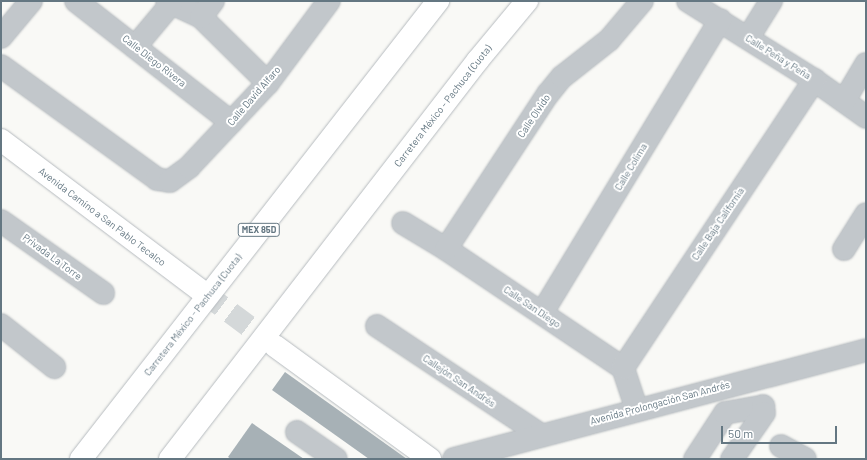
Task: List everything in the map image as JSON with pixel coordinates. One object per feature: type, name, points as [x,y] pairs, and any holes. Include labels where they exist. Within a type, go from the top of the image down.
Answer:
[{"type":"main road","name":"Carretera México - Pachuca (Cuota)","points":[[81,459],[438,1]]},
{"type":"main road","name":"Carretera México - Pachuca (Cuota)","points":[[170,459],[478,60],[527,1]]},
{"type":"main road","name":"Avenida Camino a San Pablo Tecalco","points":[[1,140],[204,293]]},
{"type":"main road","points":[[274,346],[430,459]]},
{"type":"street","points":[[1,37],[31,1]]},
{"type":"street","name":"Calle Diego Rivera","points":[[76,1],[231,122]]},
{"type":"street","name":"Calle David Alfaro","points":[[1,66],[156,179],[170,181],[189,167],[268,83],[329,1]]},
{"type":"street","name":"Calle Olvido","points":[[446,249],[548,94],[562,77],[609,40],[642,1]]},
{"type":"street","name":"Calle Peña y Peña","points":[[688,1],[814,80],[866,117]]},
{"type":"street","points":[[748,38],[771,1]]},
{"type":"street","points":[[135,47],[169,3],[207,9],[268,83]]},
{"type":"street","name":"Calle Colima","points":[[542,313],[720,20]]},
{"type":"street","points":[[844,101],[866,64]]},
{"type":"street","name":"Calle Baja California","points":[[623,368],[814,80]]},
{"type":"street","points":[[844,249],[866,214]]},
{"type":"street","name":"Privada La Torre","points":[[1,220],[103,293]]},
{"type":"street","name":"Calle San Diego","points":[[403,223],[446,249],[623,368]]},
{"type":"street","points":[[1,325],[54,367]]},
{"type":"street","name":"Callejón San Andrés","points":[[378,326],[541,436]]},
{"type":"street","name":"Avenida Prolongación San Andrés","points":[[454,459],[866,350]]},
{"type":"street","points":[[623,368],[637,410]]},
{"type":"street","points":[[695,459],[725,413],[763,406],[764,413],[732,459]]},
{"type":"street","points":[[297,432],[336,459]]},
{"type":"street","points":[[781,446],[804,459]]},
{"type":"building","points":[[285,372],[407,459],[369,459],[272,390]]},
{"type":"building","points":[[252,423],[304,459],[231,459],[228,457]]},
{"type":"tunnel","points":[[204,293],[275,346]]}]
